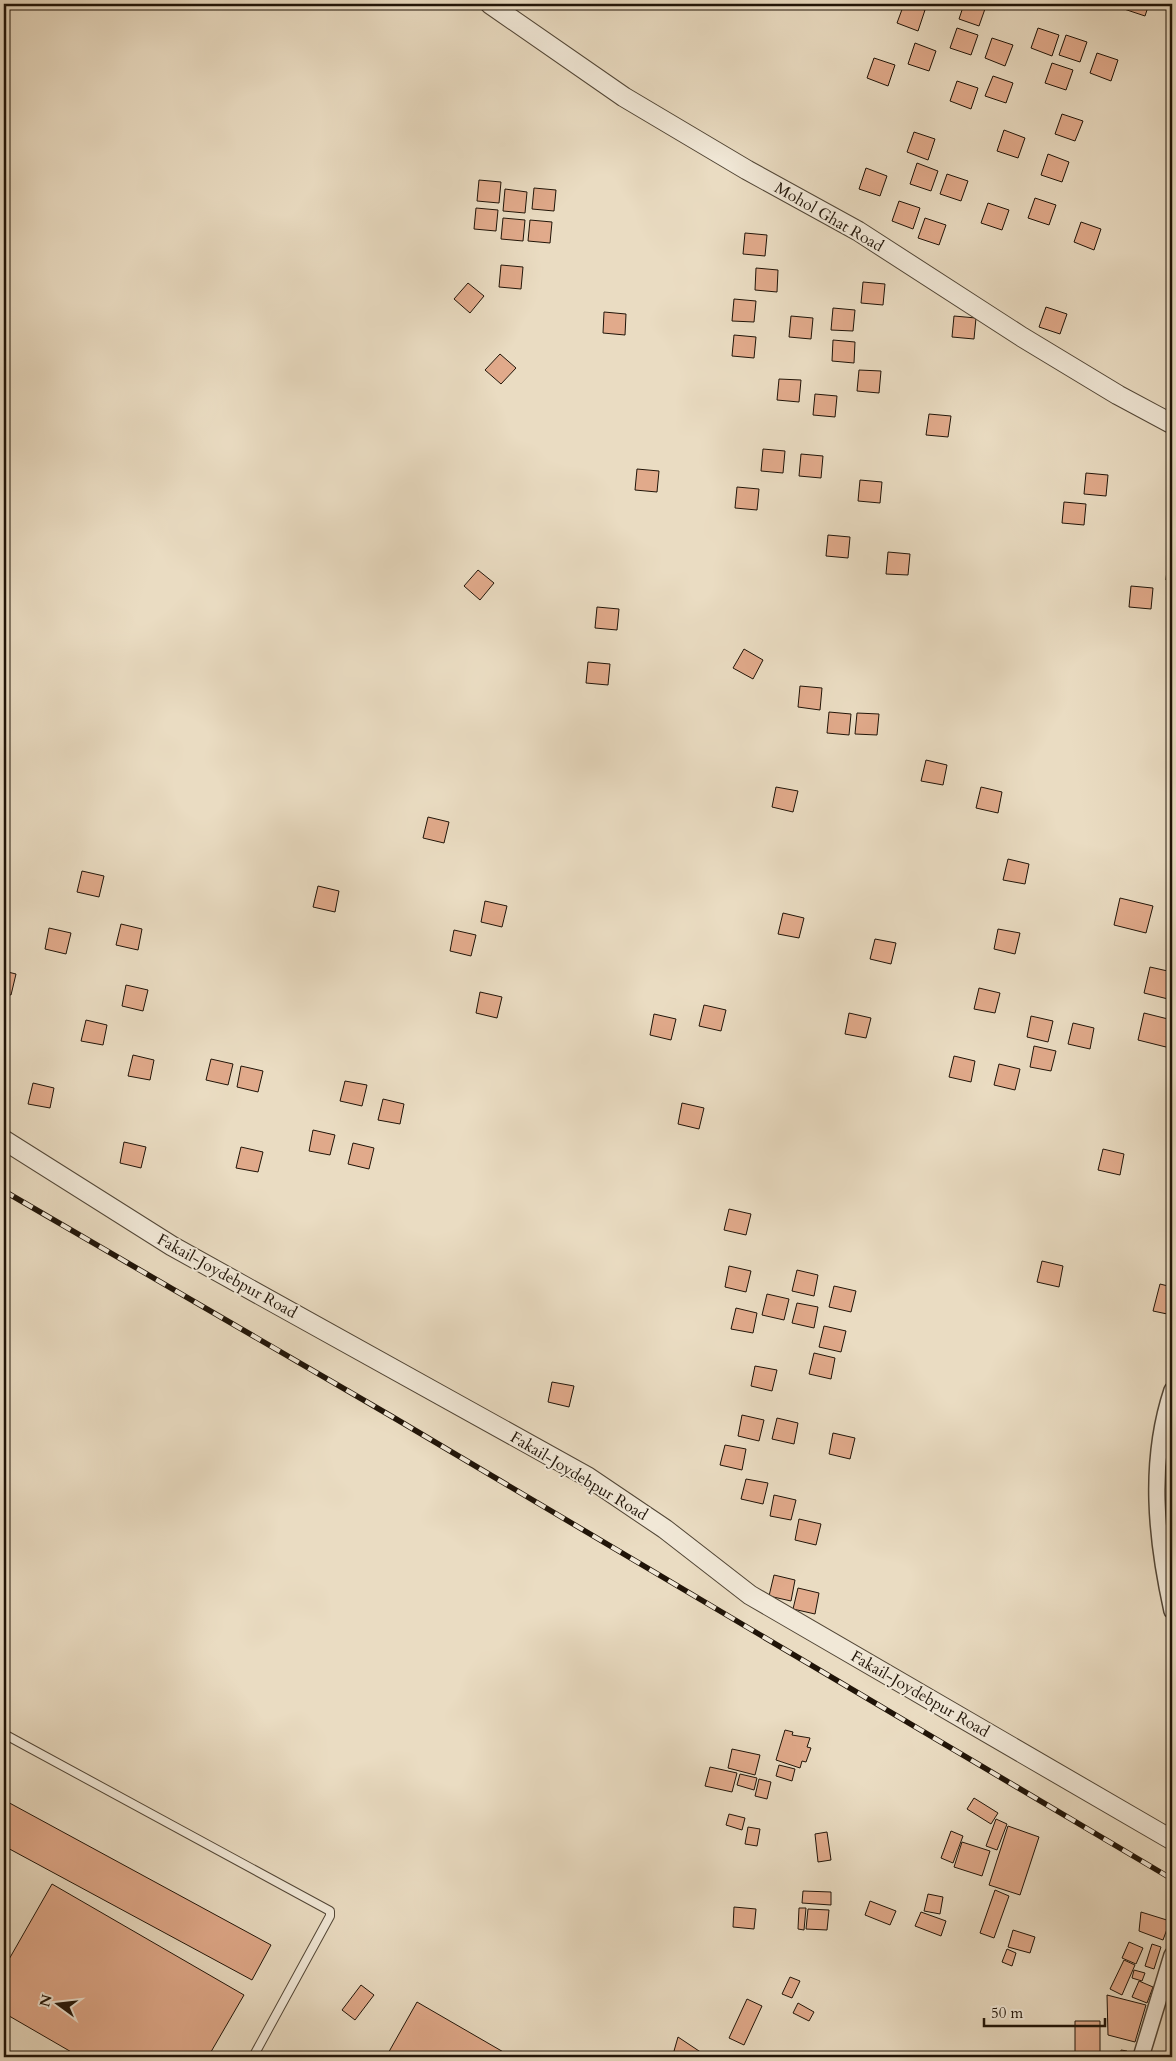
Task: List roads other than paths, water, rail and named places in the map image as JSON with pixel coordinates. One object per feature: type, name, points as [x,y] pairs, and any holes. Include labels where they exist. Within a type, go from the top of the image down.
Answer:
[{"type":"street","name":"Mohol Ghat Road","points":[[490,4],[624,97],[858,231],[1022,337],[1118,395],[1172,424]]},
{"type":"street","name":"Fakail-Joydebpur Road","points":[[4,1140],[172,1246],[588,1477],[665,1529],[750,1595],[1172,1840]]},
{"type":"street","points":[[1172,1390],[1160,1444],[1156,1508],[1161,1560],[1172,1611]]},
{"type":"street","points":[[1141,2057],[1172,1955]]},
{"type":"lane","points":[[4,1734],[330,1911],[330,1916],[253,2057]]},
{"type":"railway","points":[[4,1191],[391,1416],[1172,1879]]}]
